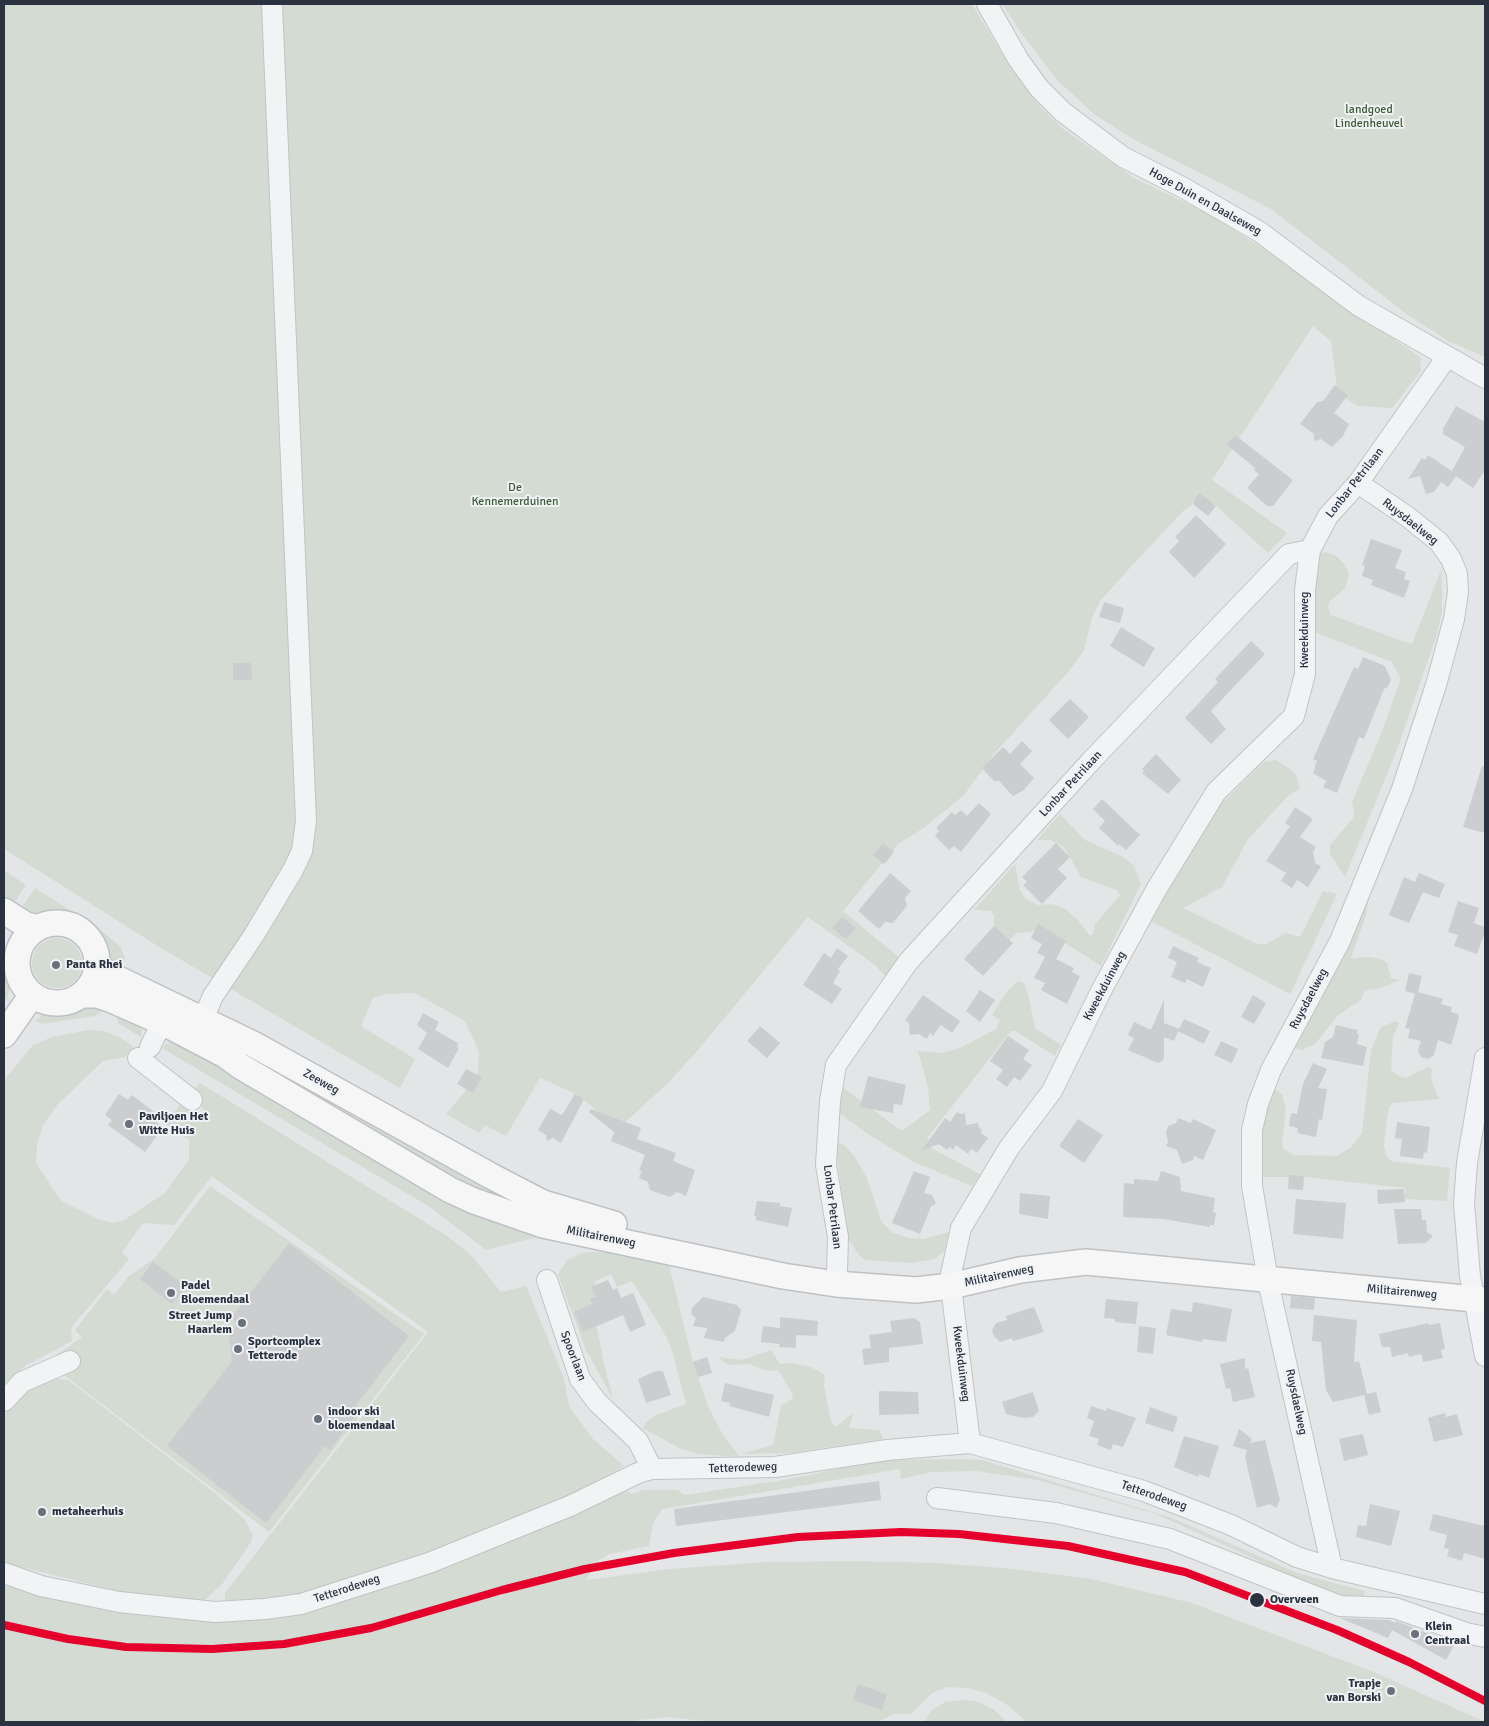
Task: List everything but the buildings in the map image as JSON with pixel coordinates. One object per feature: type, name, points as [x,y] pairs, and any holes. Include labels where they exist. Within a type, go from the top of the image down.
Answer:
[{"type":"main road","points":[[4,911],[26,925],[38,928]]},
{"type":"main road","points":[[82,995],[94,980],[98,965],[94,946],[81,931],[68,924],[58,923],[38,928],[24,940],[11,947],[21,981],[32,995],[47,1002],[61,1003],[82,995],[97,995],[162,1022]]},
{"type":"main road","name":"Zeeweg","points":[[98,965],[106,973],[203,1019],[543,1203]]},
{"type":"main road","points":[[4,1035],[32,995]]},
{"type":"main road","name":"Militairenweg","points":[[162,1022],[225,1055],[240,1066],[450,1190],[519,1218],[543,1225],[783,1276],[836,1284],[916,1290],[951,1280],[1086,1262],[1267,1272],[1479,1293]]},
{"type":"main road","name":"Militairenweg","points":[[543,1203],[600,1221],[784,1266],[837,1272],[951,1280]]},
{"type":"street","points":[[203,1019],[213,996],[254,936],[293,870],[302,851],[306,820],[272,4]]},
{"type":"street","name":"Hoge Duin en Daalseweg","points":[[987,4],[1018,59],[1039,88],[1063,112],[1123,158],[1182,187],[1260,232],[1360,306],[1485,378]]},
{"type":"street","name":"Lonbar Petrilaan","points":[[837,1272],[838,1237],[826,1165],[830,1101],[836,1065],[908,962],[1092,760],[1289,554],[1310,550],[1328,516],[1358,483],[1447,357]]},
{"type":"street","name":"Ruysdaelweg","points":[[1332,1568],[1267,1272],[1252,1186],[1252,1130],[1258,1104],[1271,1070],[1340,941],[1402,789],[1436,685],[1454,619],[1458,592],[1454,566],[1439,542],[1358,483]]},
{"type":"street","name":"Kweekduinweg","points":[[970,1443],[951,1280],[961,1228],[1009,1148],[1052,1091],[1101,991],[1156,890],[1216,792],[1294,716],[1306,674],[1305,590],[1310,550]]},
{"type":"street","points":[[162,1022],[144,1053],[192,1100]]},
{"type":"street","points":[[1485,1058],[1467,1163],[1464,1203],[1479,1293],[1485,1356]]},
{"type":"street","name":"Spoorlaan","points":[[547,1280],[580,1378],[596,1402],[638,1441],[652,1469]]},
{"type":"street","points":[[4,1401],[22,1382],[70,1361]]},
{"type":"street","name":"Tetterodeweg","points":[[4,1573],[41,1586],[119,1602],[215,1612],[301,1604],[429,1562],[570,1506],[627,1477],[652,1469],[775,1467],[887,1450],[970,1443],[1144,1491],[1232,1525],[1297,1557],[1332,1568],[1485,1604]]},
{"type":"street","points":[[937,1498],[1056,1513],[1170,1539],[1340,1606],[1395,1608],[1466,1634],[1485,1637]]},
{"type":"green space","name":"De Kennemerduinen","points":[[4,4],[972,4],[1011,69],[1037,103],[1063,129],[1134,178],[1207,213],[1270,253],[1420,357],[1421,371],[1392,408],[1358,406],[1345,398],[1337,389],[1331,341],[1313,326],[1212,480],[1287,533],[1268,553],[1213,503],[1193,504],[1183,511],[1128,570],[1101,600],[1092,617],[1084,650],[1069,671],[993,755],[964,795],[925,827],[898,844],[843,911],[901,959],[886,977],[875,965],[808,917],[698,1050],[668,1083],[623,1124],[607,1122],[593,1107],[572,1092],[540,1078],[506,1136],[485,1125],[479,1133],[446,1114],[468,1088],[478,1072],[479,1052],[465,1021],[415,993],[386,994],[373,998],[361,1026],[415,1059],[400,1088],[161,948],[4,849]]},
{"type":"green space","name":"landgoed Lindenheuvel","points":[[1002,4],[1485,4],[1485,357],[1448,341],[1408,315],[1271,209],[1131,138],[1094,114],[1057,80]]},
{"type":"green space","points":[[1326,552],[1336,556],[1344,564],[1349,574],[1345,588],[1329,602],[1328,607],[1331,615],[1412,644],[1441,570],[1442,612],[1436,637],[1398,747],[1345,877],[1330,854],[1330,845],[1353,818],[1352,802],[1381,734],[1401,679],[1392,662],[1312,631],[1315,555]]},
{"type":"green space","points":[[1276,760],[1296,775],[1300,788],[1288,796],[1248,839],[1222,887],[1183,908],[1257,944],[1266,944],[1286,933],[1300,937],[1323,891],[1337,894],[1290,994],[1151,921],[1197,836],[1220,805],[1264,762]]},
{"type":"green space","points":[[1060,814],[1085,840],[1125,858],[1134,866],[1141,884],[1101,966],[1045,930],[1017,933],[1008,941],[994,929],[994,915],[991,911],[974,910],[1015,864],[1020,890],[1026,899],[1038,905],[1052,904],[1064,908],[1078,920],[1090,936],[1093,934],[1095,924],[1120,895],[1117,890],[1081,877],[1064,847],[1050,840],[1037,840]]},
{"type":"green space","points":[[4,870],[26,885],[11,908],[4,903]]},
{"type":"green space","points":[[35,888],[97,927],[121,947],[125,959],[118,973],[105,958],[101,940],[81,920],[62,914],[31,918],[18,913]]},
{"type":"green space","points":[[1369,894],[1366,915],[1351,958],[1371,957],[1383,960],[1387,963],[1391,978],[1400,980],[1378,989],[1365,990],[1361,1000],[1338,1015],[1315,1044],[1302,1050],[1291,1047]]},
{"type":"green space","points":[[52,938],[62,938],[75,945],[82,958],[82,968],[75,981],[62,988],[52,988],[43,984],[36,977],[32,968],[32,958],[36,949],[43,942]]},
{"type":"green space","points":[[4,947],[9,956],[11,979],[7,1001],[4,997]]},
{"type":"green space","points":[[1018,981],[1024,983],[1028,994],[1035,1028],[1061,1045],[1055,1056],[1015,1031],[1011,1031],[928,1137],[931,1148],[980,1174],[972,1186],[914,1162],[868,1134],[835,1110],[842,1087],[902,1131],[930,1110],[928,1087],[918,1051],[942,1053],[960,1048],[996,1029],[1000,1020],[992,1015],[1008,990]]},
{"type":"green space","points":[[129,991],[536,1206],[484,1199]]},
{"type":"green space","points":[[83,1005],[105,1005],[99,1014],[94,1016],[43,1024],[35,1021],[45,1013],[68,1010]]},
{"type":"green space","points":[[119,1011],[142,1023],[141,1037],[118,1023],[117,1016]]},
{"type":"green space","points":[[1396,1021],[1399,1023],[1393,1037],[1391,1070],[1399,1076],[1406,1078],[1429,1067],[1432,1070],[1431,1080],[1439,1099],[1393,1103],[1389,1107],[1384,1146],[1386,1155],[1391,1161],[1450,1168],[1447,1201],[1405,1199],[1405,1188],[1305,1177],[1260,1177],[1260,1135],[1266,1105],[1273,1088],[1282,1094],[1286,1109],[1282,1144],[1284,1149],[1293,1155],[1337,1156],[1351,1147],[1362,1133],[1371,1050],[1381,1027]]},
{"type":"green space","points":[[88,1030],[103,1031],[117,1036],[133,1046],[125,1057],[103,1061],[58,1104],[43,1125],[37,1145],[36,1163],[61,1201],[98,1219],[114,1223],[124,1220],[165,1193],[189,1160],[189,1140],[166,1124],[181,1103],[205,1119],[207,1117],[194,1090],[200,1083],[447,1236],[470,1254],[501,1292],[526,1286],[564,1378],[569,1406],[593,1439],[624,1466],[563,1501],[466,1540],[315,1592],[234,1604],[225,1600],[225,1593],[428,1332],[212,1176],[174,1225],[143,1223],[122,1252],[129,1259],[71,1328],[72,1341],[25,1366],[4,1387],[4,1080],[33,1045],[52,1037]]},
{"type":"green space","points":[[177,1041],[536,1228],[537,1237],[486,1250],[430,1207],[162,1048],[166,1044]]},
{"type":"green space","points":[[835,1141],[844,1145],[854,1156],[867,1178],[881,1221],[893,1233],[909,1238],[924,1239],[949,1232],[944,1251],[935,1259],[911,1263],[865,1260],[859,1255],[849,1240],[847,1231]]},
{"type":"green space","name":"Sportcomplex Tetterode","points":[[210,1186],[424,1334],[269,1532],[47,1362],[82,1337],[75,1330],[107,1289],[114,1295],[128,1277],[155,1258]]},
{"type":"green space","points":[[585,1252],[606,1252],[669,1265],[693,1362],[708,1406],[724,1437],[740,1457],[699,1454],[679,1448],[643,1428],[646,1422],[656,1415],[686,1404],[671,1347],[663,1331],[632,1281],[617,1287],[611,1274],[595,1281],[594,1313],[613,1399],[586,1350],[558,1275],[567,1260]]},
{"type":"green space","points":[[771,1350],[780,1364],[790,1363],[811,1367],[825,1375],[824,1385],[831,1422],[836,1427],[853,1413],[849,1428],[879,1430],[883,1439],[790,1453],[742,1454],[773,1445],[781,1405],[793,1399],[791,1391],[778,1370],[768,1371],[749,1364],[728,1365],[718,1357],[742,1360]]},
{"type":"green space","points":[[55,1379],[68,1380],[216,1494],[244,1519],[253,1535],[251,1542],[223,1583],[205,1600],[177,1602],[139,1596],[4,1563],[4,1414],[29,1389],[42,1382]]},
{"type":"green space","points":[[878,1460],[982,1460],[1172,1518],[1297,1573],[1364,1591],[1365,1600],[1340,1597],[1291,1579],[1257,1560],[1156,1514],[1038,1480],[976,1471],[931,1472],[901,1479],[900,1469],[662,1509],[653,1523],[649,1546],[609,1554],[598,1561],[586,1580],[670,1569],[767,1562],[855,1561],[938,1563],[1014,1569],[1091,1579],[1192,1603],[1376,1673],[1485,1722],[1027,1722],[1006,1704],[986,1693],[968,1688],[947,1687],[932,1693],[911,1714],[894,1714],[877,1722],[714,1722],[666,1717],[624,1722],[4,1722],[4,1583],[134,1611],[184,1619],[236,1619],[375,1589],[502,1544],[627,1491],[632,1494],[643,1490],[677,1490],[685,1495],[790,1479]]},
{"type":"green space","points":[[976,1701],[993,1709],[1007,1722],[924,1722],[931,1711],[945,1702]]},
{"type":"transit line","points":[[4,1625],[68,1639],[126,1647],[212,1649],[284,1644],[371,1628],[502,1590],[585,1569],[674,1553],[798,1537],[901,1532],[959,1534],[1068,1546],[1185,1572],[1337,1630],[1409,1662],[1485,1701]]},
{"type":"place","name":"Panta Rhei","points":[[56,965]]},
{"type":"place","name":"Paviljoen Het Witte Huis","points":[[129,1124]]},
{"type":"place","name":"Padel Bloemendaal","points":[[171,1293]]},
{"type":"place","name":"Street Jump Haarlem","points":[[242,1323]]},
{"type":"place","name":"Sportcomplex Tetterode","points":[[238,1349]]},
{"type":"place","name":"indoor ski bloemendaal","points":[[318,1419]]},
{"type":"place","name":"metaheerhuis","points":[[42,1512]]},
{"type":"place","name":"Overveen","points":[[1257,1600]]},
{"type":"place","name":"Klein Centraal","points":[[1415,1634]]},
{"type":"place","name":"Trapje van Borski","points":[[1391,1691]]}]
